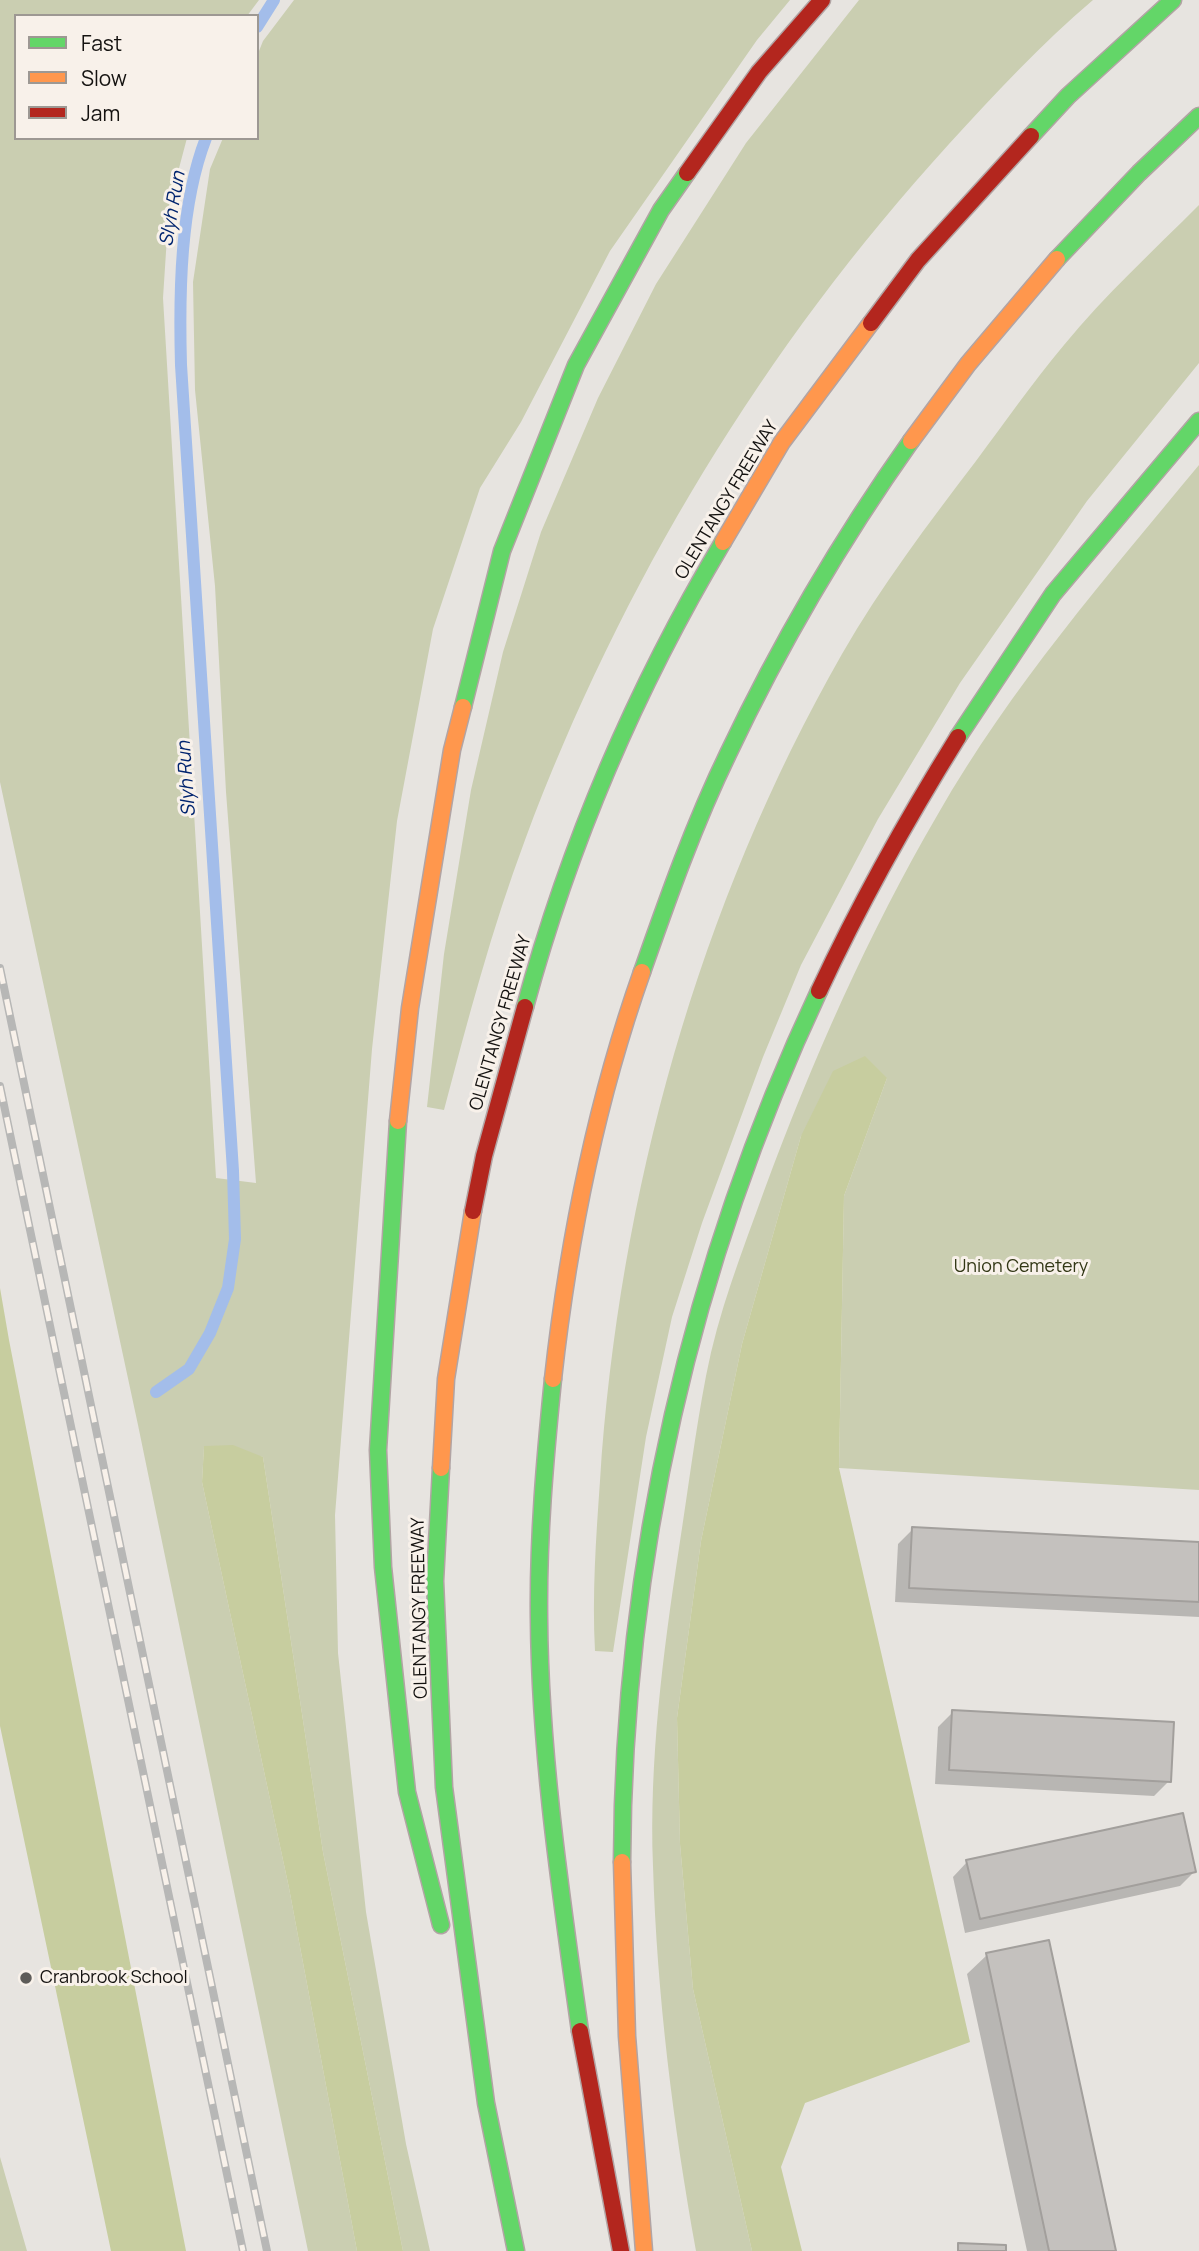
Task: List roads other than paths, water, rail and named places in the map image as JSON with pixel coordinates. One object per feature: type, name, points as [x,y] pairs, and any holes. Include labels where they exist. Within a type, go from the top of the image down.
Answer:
[{"type":"highway","points":[[445,1941],[407,1792],[383,1567],[378,1450],[398,1124],[408,1034],[452,750],[502,551],[576,365],[661,210],[759,72],[822,0]]},
{"type":"highway","name":"OLENTANGY FREEWAY","points":[[516,2251],[486,2103],[444,1787],[435,1581],[448,1366],[484,1156],[543,940],[611,761],[641,698],[689,599],[782,442],[918,260],[1068,96],[1173,0]]},
{"type":"highway","points":[[621,2251],[588,2087],[547,1779],[539,1582],[549,1390],[585,1178],[642,971],[707,802],[781,647],[869,500],[998,326],[1141,169],[1199,116]]},
{"type":"highway","points":[[644,2251],[629,2057],[624,1921],[629,1678],[641,1582],[673,1411],[721,1235],[776,1089],[834,956],[883,860],[944,756],[1034,620],[1199,421]]},
{"type":"highway","points":[[452,1968],[486,2103]]},
{"type":"waterway","name":"Slyh Run","points":[[259,24],[274,0]]},
{"type":"waterway","name":"Slyh Run","points":[[156,1392],[189,1369],[210,1333],[228,1288],[235,1239],[233,1171],[181,365],[181,280],[186,221],[197,164],[205,140]]},
{"type":"railway","points":[[0,968],[267,2251]]},
{"type":"railway","points":[[0,1086],[243,2251]]},
{"type":"place","name":"Cranbrook School","points":[[26,1978]]},
{"type":"park label","name":"Union Cemetery","points":[[1021,1267]]}]
